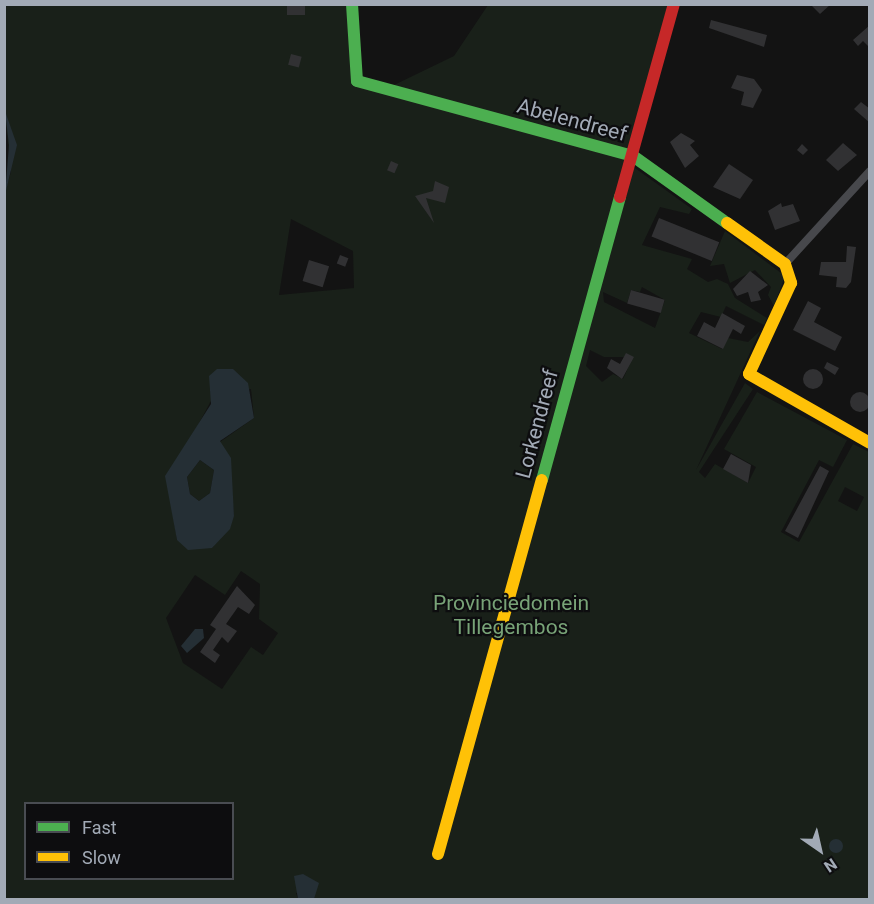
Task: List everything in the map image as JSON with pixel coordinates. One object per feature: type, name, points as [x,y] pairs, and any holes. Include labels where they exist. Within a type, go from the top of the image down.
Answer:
[{"type":"street","name":"Abelendreef","points":[[352,4],[357,81],[633,156],[784,264]]},
{"type":"street","name":"Lorkendreef","points":[[438,854],[674,4]]},
{"type":"street","points":[[870,171],[784,264],[791,283],[749,374],[870,443]]},
{"type":"green space","name":"Provinciedomein Tillegembos","points":[[5,5],[349,5],[354,84],[621,158],[692,209],[689,214],[660,207],[642,245],[692,259],[687,269],[708,282],[717,279],[728,284],[735,298],[767,318],[764,325],[726,306],[721,317],[701,312],[689,333],[722,349],[728,338],[748,342],[760,331],[696,470],[745,383],[753,389],[699,472],[705,478],[715,464],[748,483],[756,467],[724,449],[757,392],[847,440],[833,467],[819,460],[781,532],[799,542],[853,444],[869,452],[869,899],[314,900],[315,890],[296,893],[298,899],[5,899],[4,195],[11,172],[5,111]],"holes":[[[291,219],[353,251],[354,288],[279,295]],[[642,287],[665,300],[655,328],[604,302],[603,292],[627,303],[631,290],[640,292]],[[590,350],[604,357],[633,357],[623,379],[613,374],[602,382],[586,366]],[[251,389],[254,418],[220,442],[230,469],[234,516],[212,548],[177,540],[171,501],[195,431],[214,395]],[[845,487],[864,497],[857,511],[838,501]],[[241,571],[260,584],[259,619],[278,633],[263,655],[251,647],[222,689],[183,663],[166,618],[195,575],[225,595]]]},
{"type":"green space","points":[[488,5],[671,5],[629,154],[392,86],[454,56]]},
{"type":"green space","points":[[725,231],[785,276],[774,306],[768,295],[771,287],[755,270],[730,283],[724,264],[710,266]]},
{"type":"green space","points":[[200,460],[214,470],[210,493],[199,501],[190,494],[187,477]]},
{"type":"shaded area","points":[[5,111],[17,145],[5,195],[9,145]]},
{"type":"shaded area","points":[[217,369],[233,369],[248,383],[254,418],[220,441],[231,458],[234,516],[230,529],[212,548],[188,550],[177,540],[165,476],[211,404],[209,376]],"holes":[[[200,460],[214,470],[210,493],[199,501],[190,494],[187,477]]]},
{"type":"shaded area","points":[[195,629],[203,629],[204,638],[187,653],[181,646]]},
{"type":"shaded area","points":[[833,839],[839,839],[843,846],[839,853],[833,853],[829,849],[829,843]]},
{"type":"shaded area","points":[[303,874],[319,883],[314,899],[298,899],[294,876]]},
{"type":"building","points":[[287,4],[305,4],[305,15],[287,15]]},
{"type":"building","points":[[810,4],[831,4],[820,14]]},
{"type":"building","points":[[711,20],[767,35],[764,47],[709,28]]},
{"type":"building","points":[[870,25],[870,48],[863,41],[858,46],[853,40]]},
{"type":"building","points":[[291,54],[302,57],[299,67],[288,65]]},
{"type":"building","points":[[737,75],[754,79],[762,90],[753,108],[741,105],[744,92],[731,88]]},
{"type":"building","points":[[861,102],[870,109],[870,123],[854,109]]},
{"type":"building","points":[[681,133],[695,141],[690,145],[699,156],[685,168],[670,142]]},
{"type":"building","points":[[843,143],[857,155],[838,171],[826,160]]},
{"type":"building","points":[[802,144],[808,150],[803,155],[797,150]]},
{"type":"building","points":[[391,161],[398,164],[394,173],[387,170]]},
{"type":"building","points":[[729,164],[753,180],[740,199],[713,187]]},
{"type":"building","points":[[435,181],[449,187],[445,203],[426,198],[434,223],[415,196],[433,191]]},
{"type":"building","points":[[781,203],[782,207],[793,204],[800,221],[775,230],[768,211]]},
{"type":"building","points":[[659,218],[719,242],[712,261],[652,237]]},
{"type":"building","points":[[847,246],[856,247],[851,282],[846,288],[836,287],[837,277],[819,275],[821,262],[846,262]]},
{"type":"building","points":[[340,255],[348,258],[345,267],[337,263]]},
{"type":"building","points":[[309,260],[329,266],[323,287],[303,281]]},
{"type":"building","points":[[750,271],[768,285],[758,292],[761,300],[751,302],[748,292],[737,296],[733,289]]},
{"type":"building","points":[[631,290],[665,300],[661,313],[627,303]]},
{"type":"building","points":[[808,301],[821,308],[814,322],[842,337],[835,351],[793,330]]},
{"type":"building","points":[[722,313],[745,326],[741,334],[733,329],[723,349],[697,336],[704,322],[715,328]]},
{"type":"building","points":[[626,353],[634,357],[622,379],[607,368],[611,359],[620,364]]},
{"type":"building","points":[[827,362],[839,368],[835,375],[824,368]]},
{"type":"building","points":[[813,369],[820,372],[823,379],[820,386],[813,389],[806,386],[803,379],[806,372]]},
{"type":"building","points":[[860,392],[867,395],[870,402],[867,409],[860,412],[853,409],[850,402],[853,395]]},
{"type":"building","points":[[731,454],[751,465],[748,483],[723,469]]},
{"type":"building","points":[[820,466],[829,471],[798,538],[785,531]]},
{"type":"building","points":[[237,586],[255,605],[249,614],[238,607],[226,624],[237,631],[228,643],[222,637],[213,650],[220,655],[215,663],[200,652],[216,629],[210,625]]},
{"type":"traffic: fast","points":[[352,4],[357,81],[633,156],[727,223]]},
{"type":"traffic: fast","points":[[542,480],[620,197]]},
{"type":"traffic: slow","points":[[727,223],[785,264],[791,283],[749,374],[870,443]]},
{"type":"traffic: slow","points":[[438,854],[542,480]]},
{"type":"traffic: jam","points":[[620,197],[674,4]]}]
